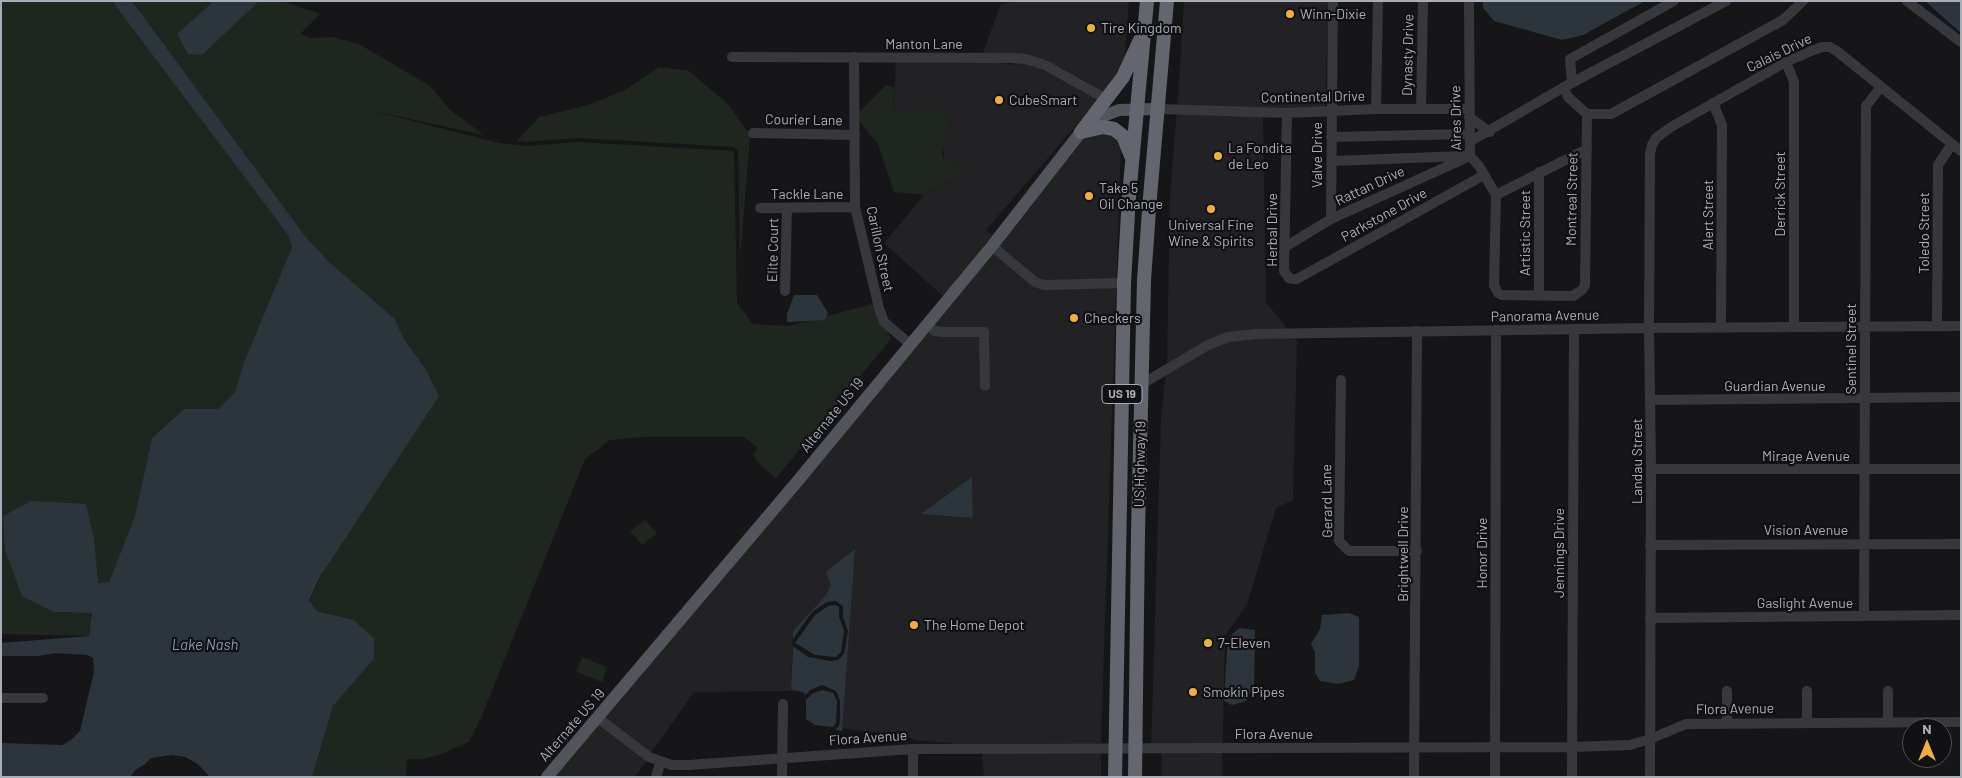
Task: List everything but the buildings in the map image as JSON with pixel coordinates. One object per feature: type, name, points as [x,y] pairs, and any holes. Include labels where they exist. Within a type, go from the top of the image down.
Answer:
[{"type":"highway","name":"US Highway 19","points":[[1115,777],[1124,283],[1147,1]]},
{"type":"highway","name":"US Highway 19","points":[[1135,777],[1146,242],[1167,1]]},
{"type":"highway","points":[[1081,132],[1123,77],[1145,27]]},
{"type":"highway","points":[[1081,132],[1103,127],[1119,132],[1127,144],[1133,164]]},
{"type":"highway","points":[[1126,256],[1131,296],[1129,370],[1131,378],[1142,384]]},
{"type":"highway","points":[[1121,411],[1128,411],[1133,419],[1133,464],[1140,485]]},
{"type":"main road","name":"Alternate US 19","points":[[547,777],[992,246],[1081,132],[1101,117],[1119,110],[1158,110]]},
{"type":"street","name":"Valve Drive","points":[[1331,219],[1333,1]]},
{"type":"street","points":[[1376,109],[1378,1]]},
{"type":"street","name":"Dynasty Drive","points":[[1421,109],[1423,1]]},
{"type":"street","name":"Aires Drive","points":[[1469,1],[1470,156],[1496,195]]},
{"type":"street","points":[[1674,1],[1570,59],[1568,97],[1587,114],[1611,114],[1783,20],[1803,1]]},
{"type":"street","points":[[1331,137],[1470,138],[1490,132],[1568,85],[1726,1]]},
{"type":"street","points":[[1908,1],[1961,42]]},
{"type":"street","name":"Calais Drive","points":[[1652,145],[1656,138],[1671,127],[1786,62],[1822,47],[1830,47],[1961,151]]},
{"type":"street","name":"Manton Lane","points":[[732,57],[1026,59],[1045,65],[1106,99]]},
{"type":"street","name":"Carillon Street","points":[[854,57],[856,207],[879,308],[884,322],[910,344]]},
{"type":"street","name":"Derrick Street","points":[[1786,62],[1794,82],[1794,327]]},
{"type":"street","name":"Sentinel Street","points":[[1864,616],[1866,106],[1881,86]]},
{"type":"street","name":"Alert Street","points":[[1714,104],[1722,125],[1721,328]]},
{"type":"street","name":"Continental Drive","points":[[1158,110],[1287,113],[1421,109],[1469,113]]},
{"type":"street","name":"Herbal Drive","points":[[1287,113],[1284,271],[1290,278],[1297,279]]},
{"type":"street","points":[[1469,113],[1490,132]]},
{"type":"street","name":"Montreal Street","points":[[1539,294],[1573,296],[1582,290],[1585,285],[1587,114]]},
{"type":"street","name":"Courier Lane","points":[[753,133],[855,134]]},
{"type":"street","name":"Toledo Street","points":[[1937,326],[1938,164],[1952,144]]},
{"type":"street","name":"Landau Street","points":[[1650,777],[1651,469],[1649,328],[1650,154],[1652,145]]},
{"type":"street","points":[[1539,294],[1502,295],[1498,293],[1494,285],[1496,195],[1587,150]]},
{"type":"street","points":[[1332,161],[1470,156]]},
{"type":"street","name":"Rattan Drive","points":[[1285,247],[1331,219],[1470,156]]},
{"type":"street","name":"Artistic Street","points":[[1539,294],[1540,172]]},
{"type":"street","name":"Parkstone Drive","points":[[1297,279],[1484,175]]},
{"type":"street","name":"Tackle Lane","points":[[760,208],[856,207]]},
{"type":"street","name":"Elite Court","points":[[785,292],[787,208]]},
{"type":"street","points":[[992,246],[1035,282],[1044,285],[1124,283]]},
{"type":"street","points":[[927,324],[935,331],[984,332],[985,386]]},
{"type":"street","name":"Panorama Avenue","points":[[1142,384],[1208,345],[1235,336],[1256,334],[1649,328],[1961,326]]},
{"type":"street","name":"Jennings Drive","points":[[1572,777],[1574,329]]},
{"type":"street","name":"Honor Drive","points":[[1495,777],[1496,330]]},
{"type":"street","name":"Brightwell Drive","points":[[1414,777],[1417,331]]},
{"type":"street","name":"Gerard Lane","points":[[1341,380],[1339,541],[1349,551],[1417,551]]},
{"type":"street","name":"Guardian Avenue","points":[[1650,400],[1961,397]]},
{"type":"street","name":"Mirage Avenue","points":[[1651,469],[1961,469]]},
{"type":"street","name":"Vision Avenue","points":[[1650,545],[1961,544]]},
{"type":"street","name":"Gaslight Avenue","points":[[1650,618],[1961,615]]},
{"type":"street","points":[[1727,691],[1727,722]]},
{"type":"street","points":[[1807,691],[1807,722]]},
{"type":"street","points":[[1888,691],[1888,723]]},
{"type":"street","points":[[1,698],[43,698]]},
{"type":"street","points":[[782,777],[783,704]]},
{"type":"street","name":"Flora Avenue","points":[[598,718],[649,757],[672,764],[689,766],[913,749],[1572,747],[1630,745],[1686,724],[1727,722],[1961,722]]},
{"type":"street","points":[[913,749],[913,777]]},
{"type":"street","points":[[656,777],[660,761]]},
{"type":"shaded area","points":[[1,1],[112,1],[288,235],[292,247],[244,362],[235,392],[218,409],[184,409],[152,438],[135,516],[109,582],[98,584],[86,504],[63,504],[54,612],[92,613],[89,636],[1,634]]},
{"type":"shaded area","points":[[132,1],[283,1],[320,14],[300,34],[311,38],[332,37],[359,44],[430,86],[449,109],[484,135],[373,111],[499,143],[526,146],[578,142],[734,151],[737,303],[753,324],[788,326],[873,304],[891,339],[776,478],[762,467],[753,455],[758,448],[744,437],[643,437],[610,440],[585,459],[481,718],[469,742],[442,754],[423,759],[407,759],[406,777],[312,777],[333,706],[374,659],[331,614],[317,611],[309,601],[425,368],[404,339],[394,318],[329,262],[305,236]]},
{"type":"shaded area","points":[[1017,1],[1129,1],[1124,67],[944,297],[884,243],[924,195],[963,174],[944,160],[943,146],[950,125],[939,110],[893,112],[896,62],[982,58],[1026,68],[982,55],[1001,4]],"holes":[[[1090,109],[992,235],[986,230]]]},
{"type":"shaded area","points":[[1184,1],[1328,1],[1325,117],[1263,117],[1266,302],[1297,341],[1293,500],[1276,508],[1247,604],[1225,636],[1222,777],[1162,777],[1161,752],[1151,752],[1161,417],[1167,363],[1170,196]]},
{"type":"shaded area","points":[[659,67],[689,71],[727,103],[750,135],[740,261],[738,151],[734,147],[578,138],[517,141],[539,117],[588,105],[625,90]]},
{"type":"shaded area","points":[[886,85],[894,88],[893,112],[939,110],[948,114],[950,125],[942,155],[944,160],[959,165],[963,174],[924,195],[894,192],[878,144],[855,116]]},
{"type":"shaded area","points":[[1103,131],[1114,135],[1121,141],[1101,743],[962,744],[913,740],[913,738],[842,728],[854,549],[826,595],[793,631],[791,688],[797,691],[694,692],[651,753],[604,717],[1083,136]],"holes":[[[972,477],[973,518],[922,514]]]},
{"type":"shaded area","points":[[645,520],[657,533],[642,545],[630,531]]},
{"type":"shaded area","points":[[582,657],[607,667],[602,682],[576,672]]},
{"type":"shaded area","points":[[599,723],[647,760],[635,777],[553,777]]},
{"type":"shaded area","points":[[1101,751],[1101,777],[984,777],[982,752]]},
{"type":"water","name":"Lake Nash","points":[[112,1],[132,1],[305,236],[329,262],[394,318],[404,339],[425,368],[439,396],[321,575],[309,600],[317,611],[353,620],[374,638],[374,659],[333,706],[312,777],[210,777],[198,764],[185,757],[172,755],[151,758],[135,770],[130,777],[1,777],[1,743],[62,745],[71,740],[80,731],[94,672],[93,658],[87,655],[55,653],[39,656],[1,656],[1,643],[89,636],[92,613],[54,612],[22,596],[5,550],[3,516],[31,501],[86,504],[94,539],[98,583],[109,582],[135,516],[152,438],[184,409],[218,409],[235,392],[244,362],[292,247],[288,235]]},
{"type":"water","points":[[214,1],[259,1],[202,55],[188,54],[177,34]]},
{"type":"water","points":[[1483,1],[1645,1],[1583,35],[1562,40],[1494,21],[1483,8]]},
{"type":"water","points":[[1925,1],[1961,1],[1961,33]]},
{"type":"water","points":[[794,295],[817,295],[828,313],[825,320],[787,322],[787,314]]},
{"type":"water","points":[[972,477],[973,518],[921,514]]},
{"type":"water","points":[[855,549],[842,731],[835,730],[839,726],[840,717],[840,701],[836,691],[822,685],[812,689],[804,696],[805,693],[791,689],[793,646],[808,657],[830,661],[838,660],[844,654],[848,631],[843,617],[843,606],[836,601],[827,602],[812,612],[793,639],[793,631],[826,595],[831,586],[826,572]]},
{"type":"water","points":[[835,605],[839,607],[839,617],[844,631],[841,652],[836,657],[815,655],[795,643],[815,615],[828,606]]},
{"type":"water","points":[[1349,613],[1359,617],[1359,666],[1354,680],[1338,684],[1320,681],[1315,673],[1315,652],[1311,644],[1320,629],[1322,615]]},
{"type":"water","points":[[1240,628],[1255,630],[1254,689],[1246,701],[1232,705],[1224,701],[1227,650],[1230,636]]},
{"type":"water","points":[[823,690],[833,693],[837,701],[836,723],[833,727],[815,725],[806,719],[806,700],[813,693]]},
{"type":"place","name":"Winn-Dixie","points":[[1290,14]]},
{"type":"place","name":"Tire Kingdom","points":[[1091,28]]},
{"type":"place","name":"CubeSmart","points":[[999,100]]},
{"type":"place","name":"La Fondita de Leo","points":[[1218,156]]},
{"type":"place","name":"Take 5 Oil Change","points":[[1089,196]]},
{"type":"place","name":"Universal Fine Wine & Spirits","points":[[1211,209]]},
{"type":"place","name":"Checkers","points":[[1074,318]]},
{"type":"place","name":"The Home Depot","points":[[914,625]]},
{"type":"place","name":"7-Eleven","points":[[1208,643]]},
{"type":"place","name":"Smokin Pipes","points":[[1193,692]]}]
